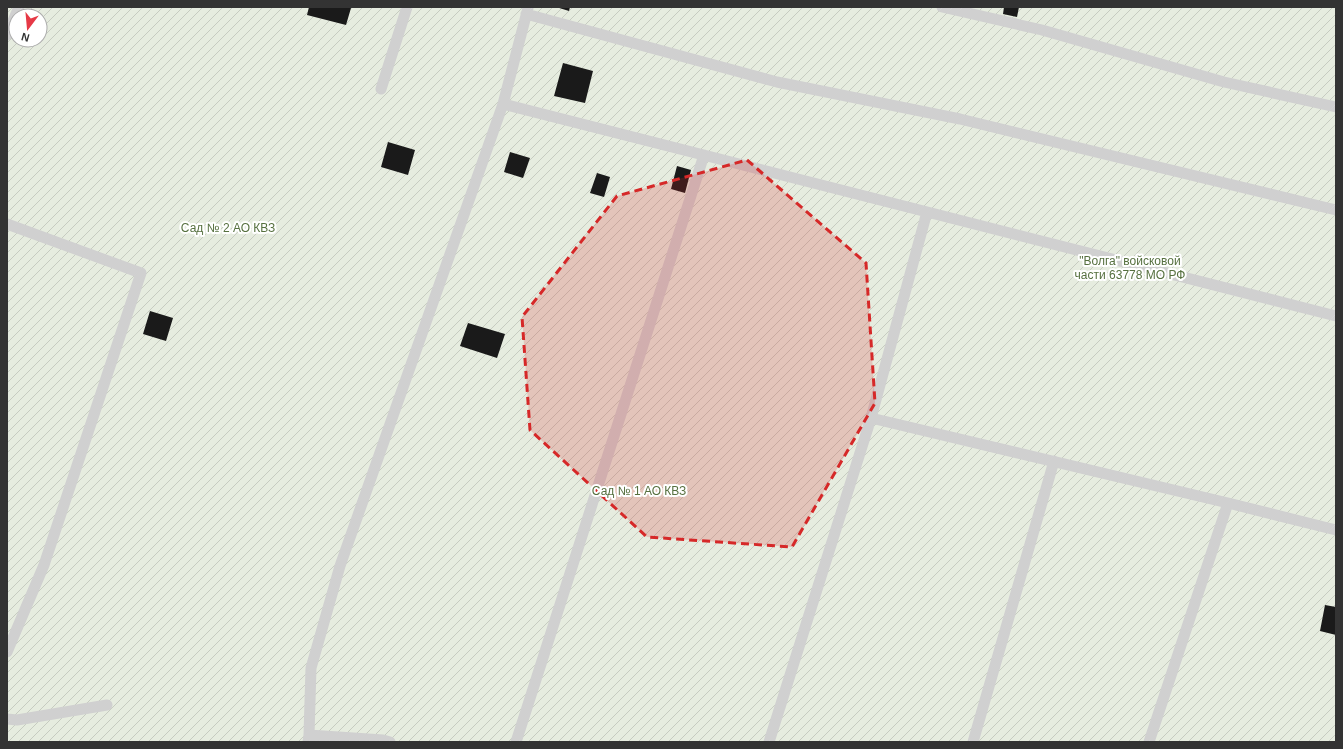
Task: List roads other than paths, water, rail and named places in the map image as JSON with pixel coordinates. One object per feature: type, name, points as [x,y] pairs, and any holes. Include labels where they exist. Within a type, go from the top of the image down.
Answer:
[{"type":"lane","points":[[7,36],[19,7]]},
{"type":"lane","points":[[381,89],[407,7]]},
{"type":"lane","points":[[942,7],[1042,30],[1224,82],[1336,107]]},
{"type":"lane","points":[[390,742],[383,740],[308,739],[311,668],[340,566],[503,104],[527,10],[776,82],[960,120],[1336,210]]},
{"type":"lane","points":[[503,104],[1336,316]]},
{"type":"lane","points":[[516,742],[704,155]]},
{"type":"lane","points":[[769,742],[871,418],[927,212]]},
{"type":"lane","points":[[7,224],[141,273],[44,565],[7,652]]},
{"type":"lane","points":[[871,418],[1228,502],[1336,530]]},
{"type":"lane","points":[[972,742],[1054,461]]},
{"type":"lane","points":[[1149,742],[1228,502]]},
{"type":"lane","points":[[7,719],[17,720],[107,705]]},
{"type":"park label","name":"Сад № 2 АО КВЗ","points":[[228,228]]},
{"type":"park label","name":"\"Волга\" войсковой части 63778 МО РФ","points":[[1130,268]]},
{"type":"park label","name":"Сад № 1 АО КВЗ","points":[[639,491]]}]
